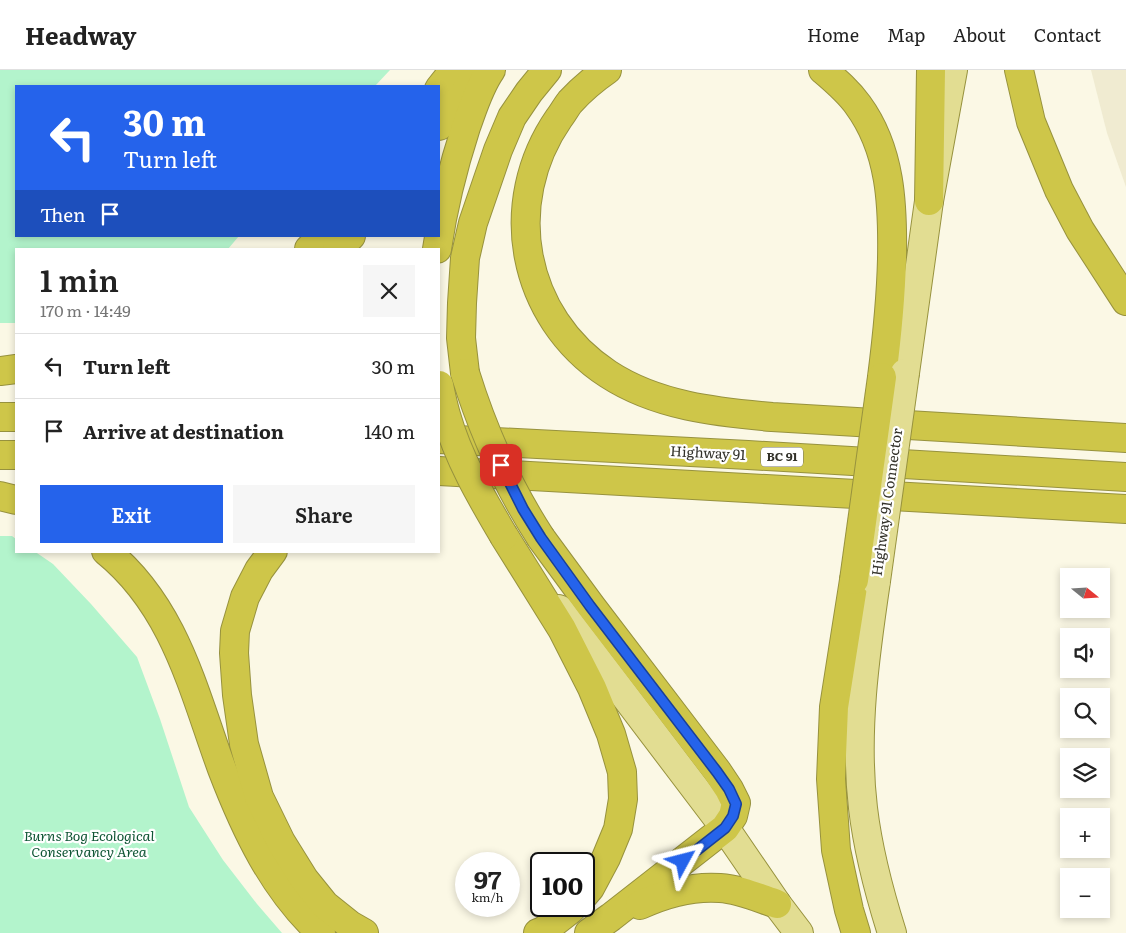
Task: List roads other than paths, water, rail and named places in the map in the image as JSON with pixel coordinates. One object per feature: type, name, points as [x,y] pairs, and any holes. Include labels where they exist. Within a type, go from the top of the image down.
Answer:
[{"type":"highway","points":[[440,88],[454,70]]},
{"type":"highway","points":[[440,125],[474,79],[484,70]]},
{"type":"highway","points":[[440,231],[454,166],[478,96],[490,70]]},
{"type":"highway","points":[[547,70],[528,92],[512,117],[498,150],[473,223],[466,258],[462,303],[461,338],[465,373],[487,435],[523,509],[541,538],[590,606],[729,789],[736,804],[733,816],[725,828],[612,918],[589,933]]},
{"type":"highway","points":[[608,70],[592,81],[570,102],[544,141],[536,162],[525,214],[526,240],[530,263],[543,302],[555,323],[589,361],[609,375],[630,386],[661,398],[691,407],[725,412],[1126,438]]},
{"type":"highway","points":[[823,70],[842,86],[858,105],[870,125],[881,149],[890,186],[893,222],[888,332],[893,375],[865,580],[834,707],[831,779],[836,850],[856,933]]},
{"type":"highway","points":[[929,201],[931,70]]},
{"type":"highway","points":[[1019,70],[1031,122],[1059,190],[1080,230],[1126,301]]},
{"type":"highway","points":[[310,248],[322,237]]},
{"type":"highway","points":[[338,248],[350,237]]},
{"type":"highway","points":[[0,371],[15,370]]},
{"type":"highway","points":[[440,389],[446,415],[460,454],[479,495],[562,629],[592,688],[611,734],[622,772],[623,800],[618,829],[595,879]]},
{"type":"highway","points":[[0,417],[15,417]]},
{"type":"highway","name":"Highway 91","points":[[440,439],[1126,477]]},
{"type":"highway","points":[[0,455],[15,455]]},
{"type":"highway","points":[[445,473],[1126,508]]},
{"type":"highway","points":[[0,496],[15,500]]},
{"type":"highway","points":[[108,553],[137,582],[157,608],[179,649],[240,814],[261,855],[283,891],[307,920],[321,933]]},
{"type":"highway","points":[[272,553],[259,570],[245,597],[235,631],[234,653],[237,695],[244,744],[259,797],[281,842],[304,879],[325,905],[350,925],[364,933]]},
{"type":"highway","points":[[612,918],[671,893],[690,889],[721,888],[741,892],[777,904]]},
{"type":"highway","points":[[538,933],[561,917]]},
{"type":"main road","points":[[893,375],[929,201],[953,70]]},
{"type":"main road","points":[[504,536],[725,828],[799,933]]},
{"type":"main road","name":"Highway 91 Connector","points":[[865,580],[866,649],[861,705],[860,760],[863,807],[872,861],[882,904],[892,933]]},
{"type":"park label","name":"Burns Bog Ecological Conservancy Area","points":[[89,844]]}]
